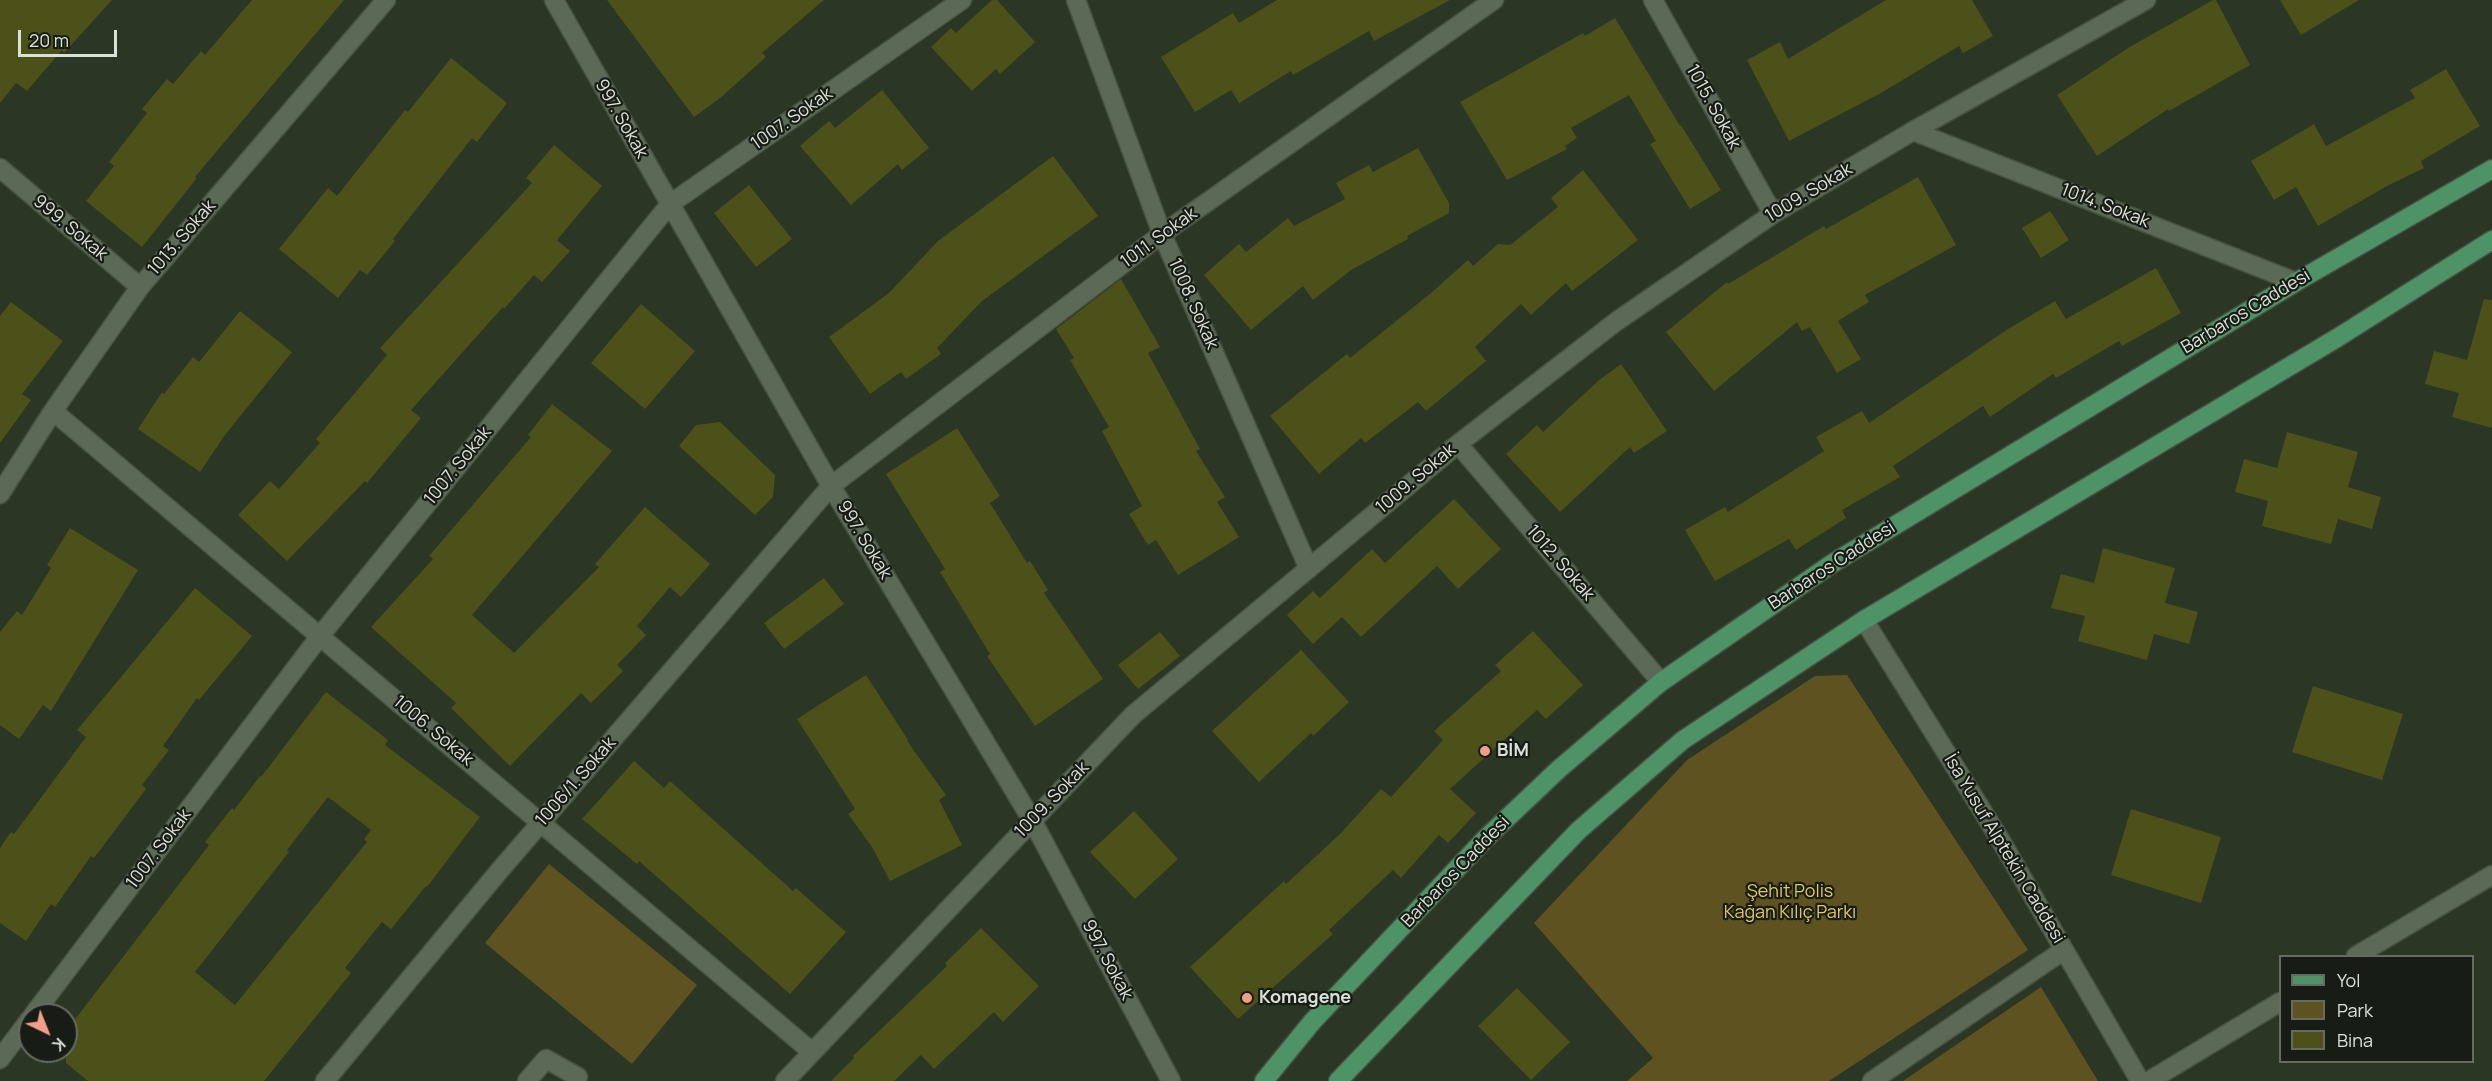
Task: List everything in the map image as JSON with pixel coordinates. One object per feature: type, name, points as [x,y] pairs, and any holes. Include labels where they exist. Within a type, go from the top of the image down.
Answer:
[{"type":"main road","name":"Barbaros Caddesi","points":[[1264,1081],[1312,1022],[1485,839],[1559,769],[1661,682],[1833,563],[2296,282],[2492,169]]},
{"type":"main road","points":[[1338,1081],[1587,823],[1683,740],[1864,620],[2327,344],[2492,240]]},
{"type":"street","name":"1013. Sokak","points":[[0,494],[53,411],[140,287],[386,0]]},
{"type":"street","name":"997. Sokak","points":[[554,0],[831,486],[1032,820],[1171,1081]]},
{"type":"street","name":"1007. Sokak","points":[[42,1003],[321,636],[669,204],[962,0]]},
{"type":"street","name":"1008. Sokak","points":[[1076,0],[1162,234],[1309,569]]},
{"type":"street","name":"1011. Sokak","points":[[831,486],[1162,234],[1494,0]]},
{"type":"street","name":"1015. Sokak","points":[[1653,0],[1773,214]]},
{"type":"street","name":"1009. Sokak","points":[[785,1081],[1133,715],[1458,444],[1617,321],[1773,214],[1913,131],[2146,0]]},
{"type":"street","name":"1014. Sokak","points":[[1913,131],[2296,282]]},
{"type":"street","name":"999. Sokak","points":[[0,168],[140,287]]},
{"type":"street","name":"1006. Sokak","points":[[53,411],[812,1052]]},
{"type":"street","name":"1012. Sokak","points":[[1458,444],[1661,682]]},
{"type":"street","name":"1006/1. Sokak","points":[[325,1081],[541,823],[831,486]]},
{"type":"street","name":"İsa Yusuf Alptekin Caddesi","points":[[1864,620],[2001,841],[2140,1081]]},
{"type":"street","points":[[2359,955],[2492,875]]},
{"type":"street","points":[[1872,1081],[2064,950]]},
{"type":"street","points":[[2149,1081],[2279,1003]]},
{"type":"street","points":[[0,1059],[18,1035]]},
{"type":"street","points":[[527,1081],[546,1059],[578,1077]]},
{"type":"green space","name":"Şehit Polis Kağan Kılıç Parkı","points":[[1847,675],[2028,950],[1829,1081],[1627,1081],[1653,1058],[1534,923],[1687,760],[1815,676]]},
{"type":"green space","points":[[549,864],[697,985],[632,1064],[485,943]]},
{"type":"green space","points":[[2041,987],[2098,1081],[1903,1081]]},
{"type":"building","points":[[0,0],[112,0],[64,53],[62,50],[27,91],[16,83],[0,103]]},
{"type":"building","points":[[252,0],[344,0],[195,177],[197,178],[142,247],[86,201],[114,166],[109,162],[147,113],[142,109],[167,79],[173,84],[201,51],[205,55]]},
{"type":"building","points":[[607,0],[824,0],[762,53],[766,57],[719,99],[694,117]]},
{"type":"building","points":[[992,0],[997,0],[1035,42],[1000,74],[996,69],[972,91],[931,47],[951,28],[956,33]]},
{"type":"building","points":[[1277,0],[1450,0],[1374,41],[1369,31],[1293,75],[1291,71],[1239,103],[1231,90],[1195,112],[1161,57],[1233,13],[1239,23]]},
{"type":"building","points":[[1886,0],[1972,0],[1993,36],[1963,53],[1959,46],[1881,93],[1789,141],[1747,60],[1780,42],[1788,59]]},
{"type":"building","points":[[2216,0],[2250,65],[2169,111],[2168,109],[2097,156],[2057,95],[2128,48]]},
{"type":"building","points":[[2280,0],[2359,0],[2301,35]]},
{"type":"building","points":[[1615,18],[1721,190],[1690,209],[1650,144],[1656,141],[1629,95],[1571,128],[1577,138],[1565,146],[1567,149],[1507,180],[1460,102],[1583,33],[1585,36]]},
{"type":"building","points":[[451,58],[507,103],[477,142],[472,138],[367,275],[360,270],[338,298],[279,249],[328,188],[337,196],[405,110],[408,112]]},
{"type":"building","points":[[2446,69],[2480,126],[2421,161],[2424,168],[2385,187],[2318,226],[2296,187],[2274,200],[2251,161],[2314,124],[2326,146],[2415,98],[2410,90]]},
{"type":"building","points":[[882,90],[929,148],[902,170],[898,164],[851,205],[800,146],[829,121],[835,128]]},
{"type":"building","points":[[554,145],[602,186],[557,240],[570,251],[542,282],[534,275],[504,309],[503,307],[411,410],[421,418],[367,483],[365,481],[287,561],[238,515],[270,481],[279,489],[320,443],[316,439],[387,355],[380,348],[532,183],[526,178]]},
{"type":"building","points":[[1418,148],[1449,203],[1449,213],[1407,236],[1408,239],[1351,270],[1313,300],[1303,286],[1251,330],[1204,275],[1239,244],[1246,252],[1288,218],[1294,226],[1345,199],[1336,183],[1369,165],[1373,172]]},
{"type":"building","points":[[1053,156],[1098,216],[982,301],[937,348],[941,354],[906,379],[901,372],[870,394],[829,337],[889,293],[938,241]]},
{"type":"building","points":[[1583,170],[1638,240],[1572,291],[1566,283],[1531,315],[1521,304],[1475,347],[1486,361],[1426,411],[1418,402],[1365,443],[1361,438],[1319,474],[1270,416],[1347,354],[1350,358],[1468,260],[1473,266],[1498,244],[1510,245],[1558,207],[1551,198]]},
{"type":"building","points":[[1918,177],[1956,245],[1865,295],[1869,302],[1838,321],[1861,359],[1837,373],[1810,327],[1802,331],[1797,322],[1714,391],[1666,332],[1727,282],[1728,284],[1824,226],[1826,229]]},
{"type":"building","points":[[749,185],[792,239],[756,267],[714,213]]},
{"type":"building","points":[[2050,211],[2069,240],[2041,258],[2022,228]]},
{"type":"building","points":[[2156,268],[2181,313],[2122,346],[2119,341],[2056,378],[2053,374],[1990,417],[1983,406],[1893,466],[1900,477],[1842,510],[1846,518],[1796,550],[1789,539],[1715,581],[1685,530],[1725,507],[1728,512],[1824,451],[1816,437],[1862,411],[1869,423],[2008,329],[2055,301],[2066,319]]},
{"type":"building","points":[[1121,279],[1160,347],[1148,353],[1200,449],[1196,451],[1225,497],[1217,502],[1239,537],[1178,575],[1156,540],[1148,545],[1129,514],[1142,506],[1102,431],[1109,427],[1070,360],[1074,358],[1056,329]]},
{"type":"building","points":[[2484,299],[2492,300],[2492,428],[2452,417],[2459,393],[2425,384],[2434,351],[2467,360]]},
{"type":"building","points":[[11,302],[63,341],[22,394],[31,400],[0,443],[0,316]]},
{"type":"building","points":[[641,304],[695,351],[645,409],[591,363]]},
{"type":"building","points":[[240,311],[292,352],[225,435],[200,472],[138,429],[162,392],[164,394],[193,357],[199,362]]},
{"type":"building","points":[[1621,364],[1667,431],[1634,453],[1630,447],[1560,512],[1506,454],[1537,425],[1543,432],[1598,381]]},
{"type":"building","points":[[552,404],[612,451],[472,615],[514,653],[599,567],[595,564],[645,507],[710,564],[681,597],[670,587],[637,626],[646,635],[617,665],[623,671],[591,703],[581,693],[510,766],[451,708],[456,703],[371,627],[433,559],[429,556],[531,437],[528,435]]},
{"type":"building","points":[[720,422],[775,475],[773,497],[755,515],[679,446],[696,425]]},
{"type":"building","points":[[957,428],[1000,496],[990,503],[1027,563],[1030,561],[1048,590],[1044,593],[1103,679],[1035,726],[987,656],[990,654],[940,572],[945,569],[886,474]]},
{"type":"building","points":[[2287,432],[2358,452],[2348,487],[2381,497],[2372,529],[2338,519],[2331,544],[2262,526],[2268,501],[2235,492],[2244,459],[2277,468]]},
{"type":"building","points":[[1454,499],[1501,549],[1458,589],[1437,566],[1361,637],[1342,617],[1313,644],[1287,615],[1313,591],[1320,598],[1372,549],[1385,563]]},
{"type":"building","points":[[70,528],[138,570],[51,711],[43,705],[19,739],[0,725],[0,632],[17,611],[22,615],[51,568],[47,565]]},
{"type":"building","points":[[2103,548],[2175,568],[2165,603],[2198,612],[2189,644],[2154,634],[2147,660],[2078,641],[2085,616],[2051,608],[2061,574],[2094,583]]},
{"type":"building","points":[[824,578],[844,604],[784,649],[764,623]]},
{"type":"building","points":[[195,588],[252,636],[199,700],[197,698],[163,746],[169,750],[142,785],[146,789],[94,858],[91,856],[55,907],[51,904],[26,941],[0,923],[0,848],[11,832],[14,834],[86,737],[77,730]]},
{"type":"building","points":[[1533,631],[1583,685],[1546,719],[1537,710],[1450,789],[1476,813],[1448,843],[1439,835],[1401,878],[1393,870],[1329,930],[1333,934],[1238,1019],[1190,967],[1284,881],[1286,884],[1341,833],[1381,789],[1391,797],[1443,740],[1434,731],[1501,671],[1495,665]]},
{"type":"building","points":[[1160,632],[1180,656],[1138,689],[1118,665]]},
{"type":"building","points":[[1301,650],[1349,702],[1313,736],[1311,733],[1259,782],[1212,731]]},
{"type":"building","points":[[866,675],[907,741],[946,795],[939,800],[962,845],[890,881],[872,847],[848,814],[855,809],[797,719]]},
{"type":"building","points":[[2313,686],[2403,714],[2382,780],[2292,752]]},
{"type":"building","points":[[326,692],[388,740],[385,745],[480,817],[427,887],[391,929],[382,922],[345,968],[351,973],[264,1081],[88,1081],[66,1063],[78,1063],[78,1015],[209,845],[205,842]],"holes":[[[328,797],[371,830],[364,839],[367,842],[235,1005],[195,972],[289,852],[287,850]]]},
{"type":"building","points":[[634,761],[664,788],[670,781],[793,891],[796,888],[846,932],[790,994],[639,861],[637,864],[582,819]]},
{"type":"building","points":[[2131,809],[2221,837],[2201,903],[2111,875]]},
{"type":"building","points":[[1134,811],[1178,859],[1135,899],[1090,852]]},
{"type":"building","points":[[981,928],[1039,986],[1003,1022],[994,1012],[934,1069],[921,1055],[894,1081],[831,1081],[854,1058],[853,1056],[947,966],[945,963]]},
{"type":"building","points":[[1517,988],[1570,1042],[1531,1080],[1478,1026]]},
{"type":"place","name":"BİM","points":[[1485,751]]},
{"type":"place","name":"Komagene","points":[[1247,998]]}]
